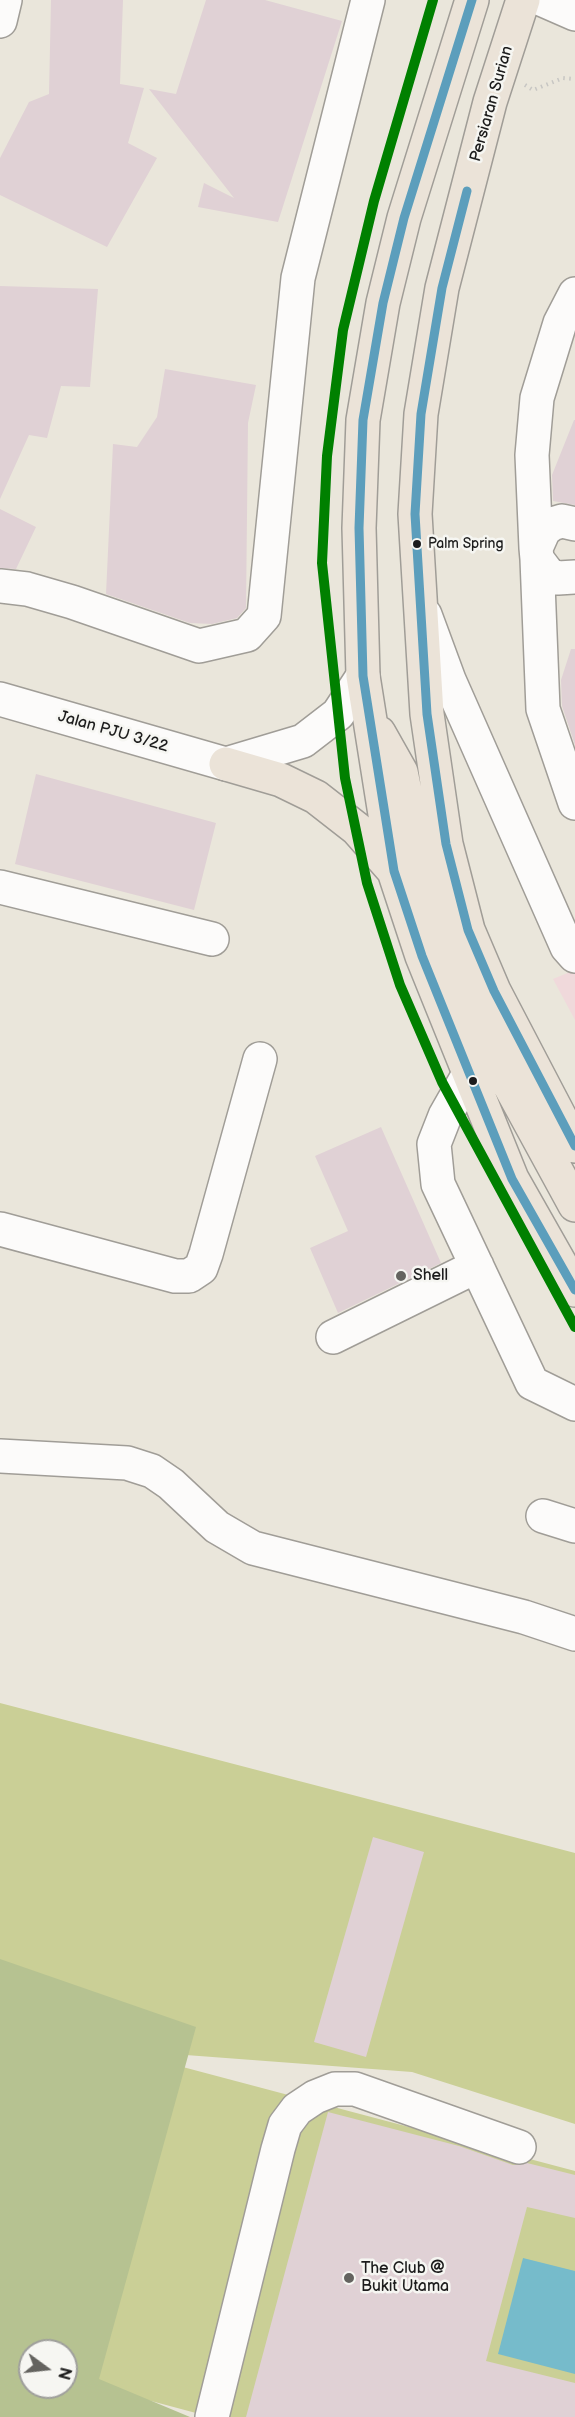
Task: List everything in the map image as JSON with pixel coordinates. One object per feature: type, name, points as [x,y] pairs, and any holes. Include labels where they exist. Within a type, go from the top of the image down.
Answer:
[{"type":"main road","points":[[472,0],[404,218],[383,303],[363,420],[359,528],[363,676],[394,871],[422,956],[512,1179],[575,1290]]},
{"type":"main road","name":"Persiaran Surian","points":[[523,0],[490,102],[442,288],[421,414],[415,514],[427,714],[446,844],[468,930],[494,991],[575,1146]]},
{"type":"main road","points":[[369,716],[401,772],[419,858],[445,943],[497,1062],[575,1205]]},
{"type":"main road","points":[[226,764],[280,780],[316,797],[357,829],[394,871]]},
{"type":"street","points":[[0,21],[5,0]]},
{"type":"street","points":[[0,586],[27,589],[72,602],[199,646],[247,635],[264,616],[298,278],[368,0]]},
{"type":"street","points":[[543,0],[575,14]]},
{"type":"street","points":[[575,294],[560,323],[537,398],[532,455],[543,709],[575,803]]},
{"type":"street","points":[[575,524],[562,521],[544,530],[536,554],[542,568],[549,575],[558,578],[575,577]]},
{"type":"street","points":[[420,602],[454,691],[567,947],[575,956]]},
{"type":"street","points":[[226,764],[303,741],[338,714],[363,676]]},
{"type":"street","name":"Jalan PJU 3/22","points":[[0,699],[226,764]]},
{"type":"street","points":[[0,887],[212,939]]},
{"type":"street","points":[[0,1229],[175,1276],[189,1276],[201,1268],[206,1254],[260,1059]]},
{"type":"street","points":[[469,1074],[445,1116],[434,1144],[438,1184],[532,1383],[575,1404]]},
{"type":"street","points":[[333,1337],[477,1266]]},
{"type":"street","points":[[0,1456],[127,1463],[152,1471],[171,1484],[217,1527],[253,1548],[524,1617],[575,1634]]},
{"type":"street","points":[[543,1516],[575,1526]]},
{"type":"street","points":[[212,2417],[278,2149],[285,2125],[297,2109],[315,2097],[335,2089],[355,2089],[519,2147]]},
{"type":"path","points":[[533,90],[563,78],[575,79]]},
{"type":"shaded area","points":[[575,970],[575,1020],[553,979]]},
{"type":"green space","points":[[0,1703],[575,1853],[575,2124],[412,2072],[146,2052],[78,2360],[78,2339],[18,2339],[18,2399],[78,2399],[78,2385],[148,2417],[0,2417]]},
{"type":"green space","points":[[0,1959],[196,2027],[99,2379],[190,2417],[0,2417]]},
{"type":"green space","name":"The Club @ Bukit Utama","points":[[179,2066],[575,2171],[575,2417],[195,2417],[196,2413],[95,2386]]},
{"type":"water","points":[[523,2258],[575,2271],[575,2374],[498,2354]]},
{"type":"building","points":[[51,0],[123,0],[120,84],[144,88],[128,143],[157,158],[107,247],[0,195],[0,158],[29,102],[49,94]]},
{"type":"building","points":[[206,0],[265,0],[342,21],[278,222],[198,207],[204,183],[234,198],[149,89],[176,94]]},
{"type":"building","points":[[0,286],[98,289],[90,387],[61,386],[47,438],[29,435],[0,499]]},
{"type":"building","points":[[165,369],[256,385],[248,423],[246,608],[237,618],[212,624],[190,623],[106,594],[113,444],[137,447],[157,417]]},
{"type":"building","points":[[574,420],[575,505],[553,501],[552,475]]},
{"type":"building","points":[[0,509],[36,527],[16,569],[0,568]]},
{"type":"building","points":[[571,649],[575,649],[575,745],[562,706],[561,680]]},
{"type":"building","points":[[36,774],[216,823],[194,910],[15,864]]},
{"type":"building","points":[[381,1127],[441,1263],[338,1313],[310,1248],[348,1231],[315,1156]]},
{"type":"building","points":[[373,1837],[424,1852],[366,2057],[314,2042]]},
{"type":"building","points":[[328,2112],[459,2146],[513,2165],[527,2163],[575,2175],[575,2218],[527,2207],[486,2361],[575,2383],[575,2417],[246,2417]]},
{"type":"transit line","points":[[433,0],[374,201],[343,330],[327,456],[322,563],[345,778],[367,883],[400,985],[442,1082],[575,1327]]},
{"type":"transit line","points":[[472,0],[404,218],[383,303],[363,420],[359,528],[363,676],[394,871],[422,956],[512,1179],[575,1290]]},
{"type":"transit line","points":[[467,191],[442,288],[421,414],[415,514],[427,714],[446,844],[468,930],[494,991],[575,1146]]},
{"type":"place","name":"Palm Spring","points":[[417,544]]},
{"type":"place","name":"Shell","points":[[401,1276]]},
{"type":"place","name":"The Club @ Bukit Utama","points":[[349,2278]]}]
